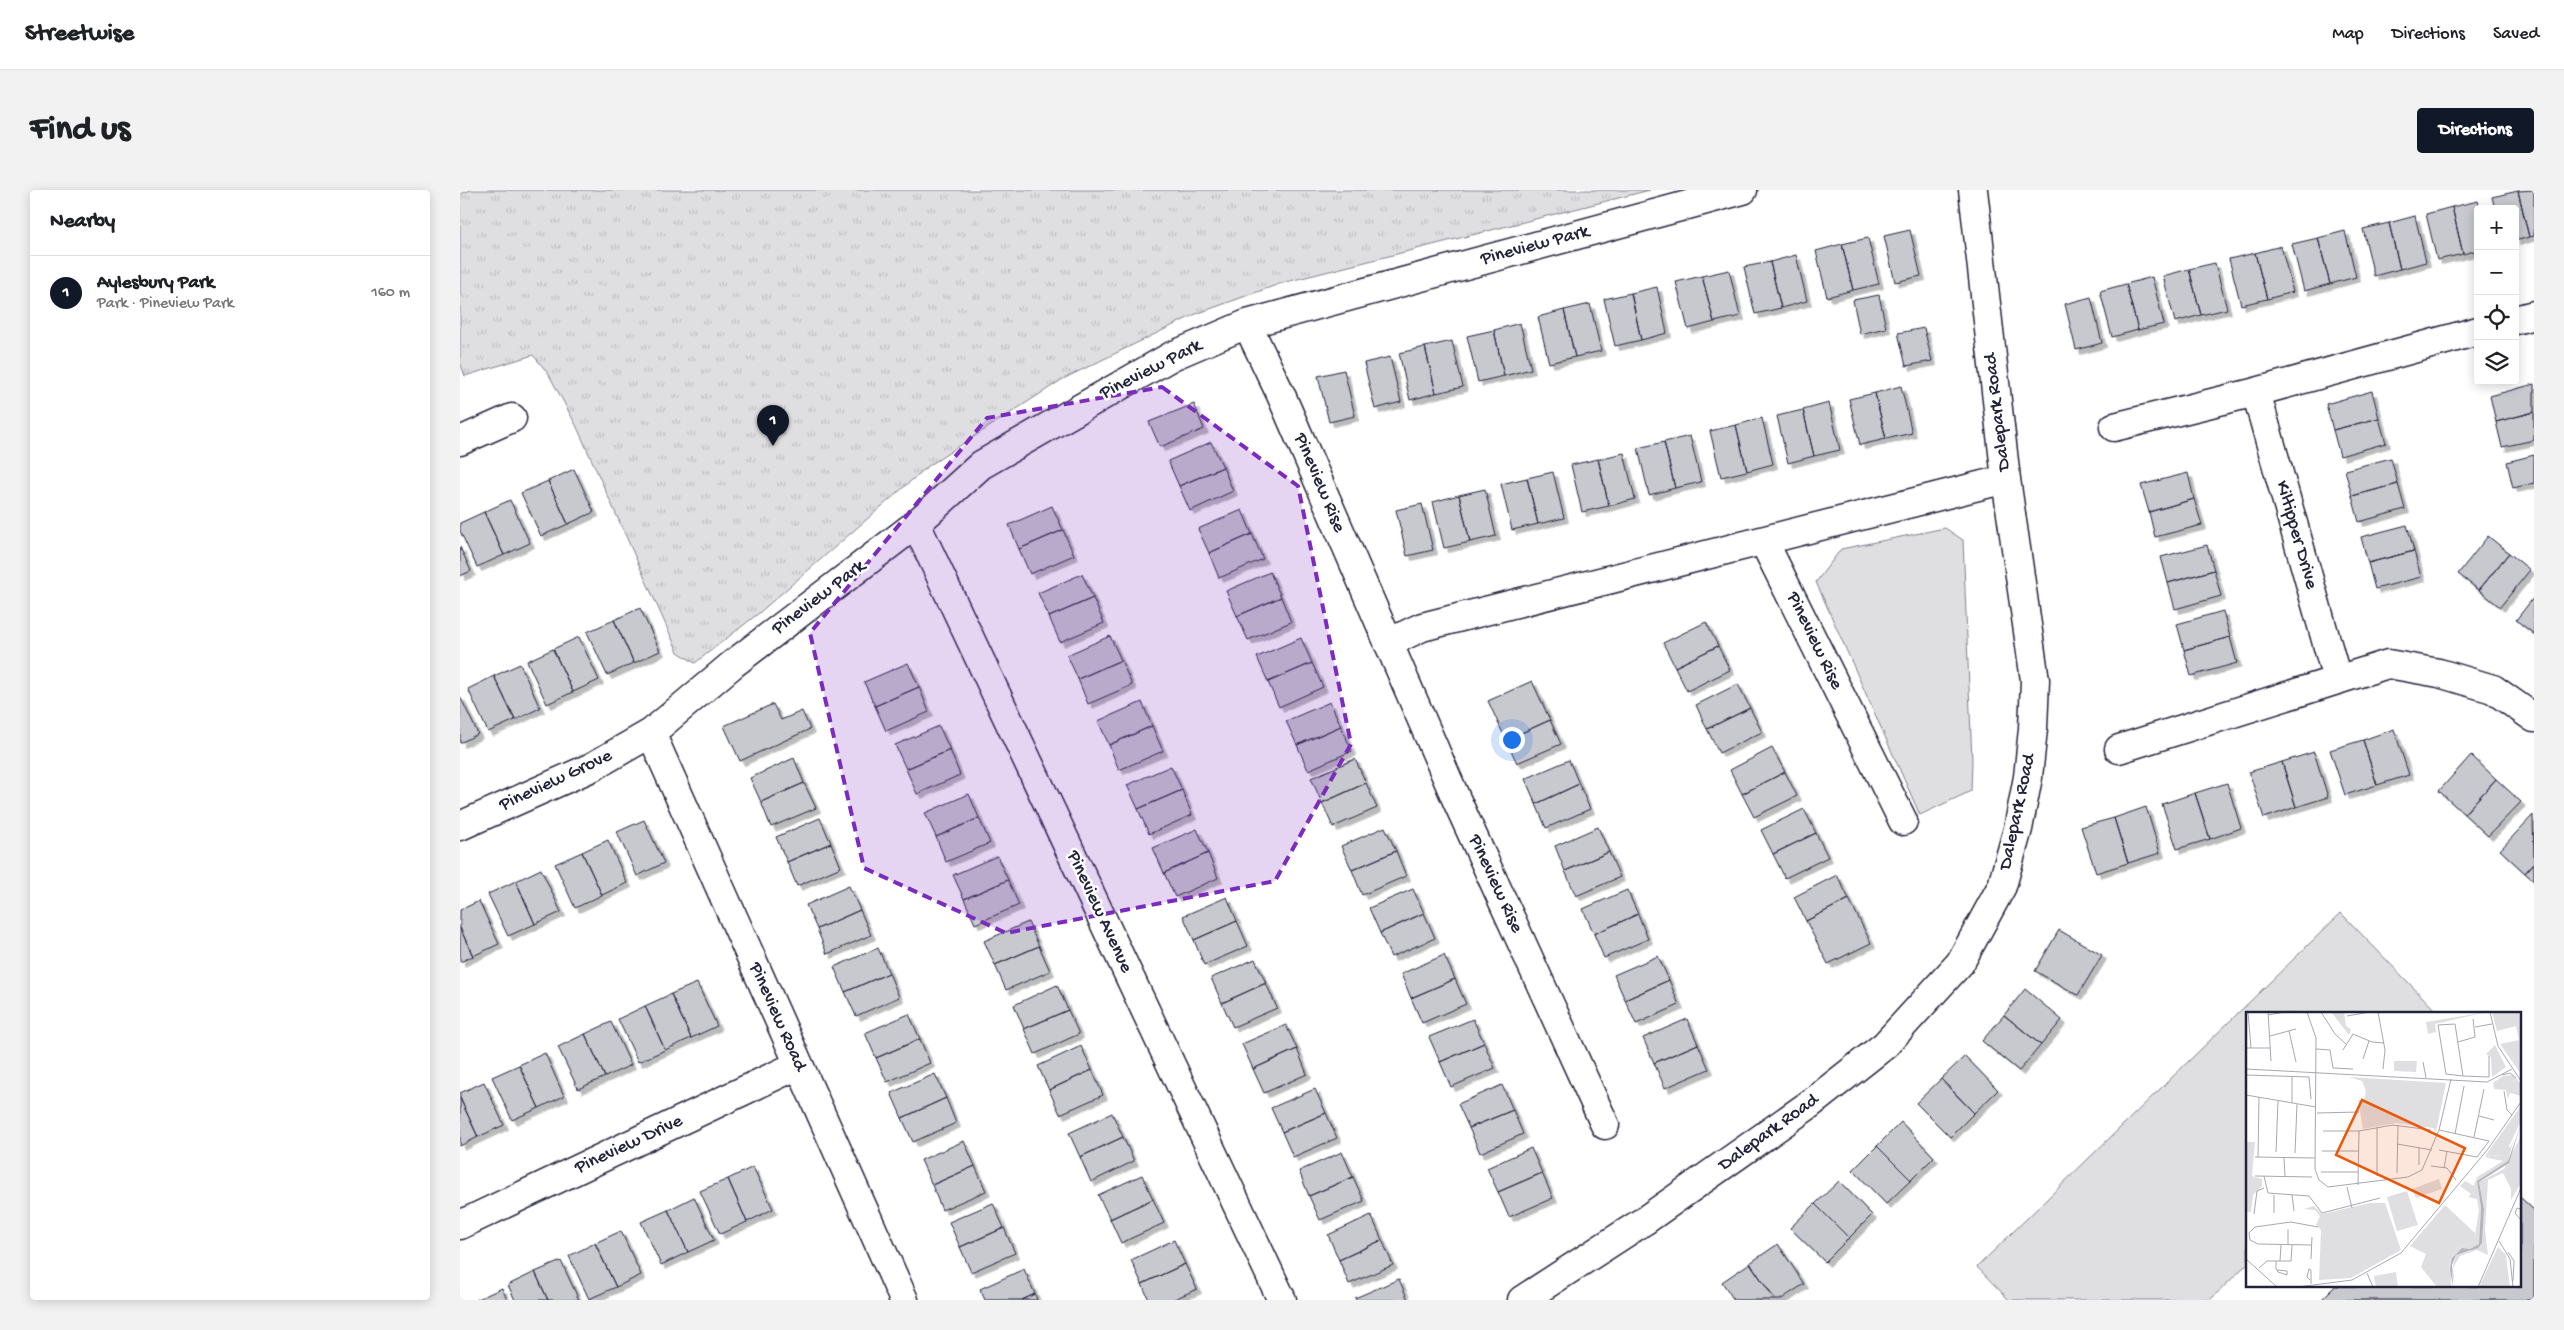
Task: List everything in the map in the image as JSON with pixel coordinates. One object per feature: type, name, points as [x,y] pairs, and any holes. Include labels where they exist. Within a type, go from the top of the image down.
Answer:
[{"type":"street","name":"Pineview Park","points":[[651,733],[733,664],[916,524],[981,465],[1172,356],[1247,324],[1743,190]]},
{"type":"street","name":"Dalepark Road","points":[[1522,1300],[1644,1221],[1810,1104],[1884,1045],[1960,962],[2002,886],[2018,828],[2028,777],[2033,729],[2035,680],[2006,479],[1973,190]]},
{"type":"street","points":[[2519,319],[2534,315]]},
{"type":"street","name":"Pineview Rise","points":[[1247,324],[1281,395],[1388,643],[1605,1125]]},
{"type":"street","points":[[2114,427],[2256,392],[2474,332]]},
{"type":"street","name":"Kiltipper Drive","points":[[2256,392],[2337,678]]},
{"type":"street","points":[[460,441],[512,418]]},
{"type":"street","points":[[1388,643],[1422,627],[1764,542],[2006,479]]},
{"type":"street","name":"Pineview Avenue","points":[[916,524],[1282,1300]]},
{"type":"street","name":"Pineview Rise","points":[[1764,542],[1903,821]]},
{"type":"street","points":[[2119,749],[2337,678],[2388,664],[2440,673],[2492,689],[2534,718]]},
{"type":"street","name":"Pineview Grove","points":[[460,826],[592,766],[651,733]]},
{"type":"street","name":"Pineview Road","points":[[651,733],[904,1300]]},
{"type":"street","name":"Pineview Drive","points":[[460,1225],[798,1065]]},
{"type":"highlighted area","points":[[1162,387],[1298,486],[1351,744],[1275,881],[1006,933],[864,868],[810,633],[987,418]]},
{"type":"green space","points":[[471,190],[1650,190],[1282,283],[1196,314],[1063,379],[927,467],[759,613],[695,663],[678,652],[576,425],[548,373],[533,355],[465,376],[460,362],[460,194]]},
{"type":"green space","points":[[1945,528],[1963,540],[1972,761],[1971,791],[1920,815],[1816,582],[1841,549]]},
{"type":"green space","points":[[2341,913],[2437,1012],[2246,1012],[2246,1265],[2210,1300],[2009,1300],[1977,1267]]},
{"type":"building","points":[[2534,190],[2534,236],[2529,237],[2518,191]]},
{"type":"building","points":[[2518,191],[2529,237],[2519,240],[2519,205],[2494,205],[2492,197]]},
{"type":"building","points":[[2478,201],[2479,205],[2474,205],[2474,251],[2463,254],[2452,207]]},
{"type":"building","points":[[2452,207],[2463,254],[2437,260],[2426,214]]},
{"type":"building","points":[[2415,216],[2426,262],[2400,269],[2389,223]]},
{"type":"building","points":[[2389,223],[2400,269],[2374,276],[2363,229]]},
{"type":"building","points":[[1910,230],[1921,276],[1895,282],[1884,236]]},
{"type":"building","points":[[2345,231],[2356,277],[2330,284],[2318,238]]},
{"type":"building","points":[[1868,238],[1879,284],[1853,290],[1842,244]]},
{"type":"building","points":[[2318,238],[2330,284],[2304,291],[2292,244]]},
{"type":"building","points":[[1842,244],[1853,290],[1827,297],[1816,251]]},
{"type":"building","points":[[2281,246],[2293,292],[2267,299],[2255,253]]},
{"type":"building","points":[[2255,253],[2267,299],[2241,305],[2229,259]]},
{"type":"building","points":[[1796,255],[1807,301],[1781,308],[1770,262]]},
{"type":"building","points":[[1770,262],[1781,308],[1755,314],[1744,267]]},
{"type":"building","points":[[2215,263],[2227,309],[2201,315],[2189,269]]},
{"type":"building","points":[[2189,269],[2201,315],[2175,322],[2163,276]]},
{"type":"building","points":[[1729,270],[1740,316],[1714,322],[1702,276]]},
{"type":"building","points":[[1702,276],[1714,322],[1688,329],[1676,282]]},
{"type":"building","points":[[2152,277],[2164,324],[2138,330],[2126,284]]},
{"type":"building","points":[[2126,284],[2138,330],[2112,337],[2100,291]]},
{"type":"building","points":[[1657,287],[1667,333],[1641,340],[1631,293]]},
{"type":"building","points":[[1631,293],[1641,340],[1615,346],[1604,299]]},
{"type":"building","points":[[1879,295],[1886,328],[1860,334],[1853,300]]},
{"type":"building","points":[[2091,297],[2102,343],[2076,350],[2065,304]]},
{"type":"building","points":[[1590,304],[1601,351],[1575,357],[1564,310]]},
{"type":"building","points":[[1564,310],[1575,357],[1549,363],[1538,317]]},
{"type":"building","points":[[1520,323],[1531,369],[1504,376],[1494,330]]},
{"type":"building","points":[[1924,328],[1932,361],[1906,366],[1898,333]]},
{"type":"building","points":[[1494,330],[1504,376],[1478,382],[1467,336]]},
{"type":"building","points":[[1452,341],[1463,387],[1436,393],[1425,347]]},
{"type":"building","points":[[1425,347],[1436,393],[1410,400],[1399,353]]},
{"type":"building","points":[[1390,357],[1401,402],[1375,409],[1364,363]]},
{"type":"building","points":[[1344,370],[1355,416],[1329,422],[1318,376]]},
{"type":"building","points":[[2534,384],[2534,412],[2496,422],[2490,396]]},
{"type":"building","points":[[1901,386],[1912,433],[1886,439],[1875,393]]},
{"type":"building","points":[[2372,391],[2379,418],[2333,430],[2326,404]]},
{"type":"building","points":[[1875,393],[1886,439],[1860,445],[1849,399]]},
{"type":"building","points":[[1829,403],[1840,450],[1814,456],[1803,410]]},
{"type":"building","points":[[1194,404],[1204,429],[1160,447],[1149,422]]},
{"type":"building","points":[[1803,410],[1814,456],[1788,463],[1777,416]]},
{"type":"building","points":[[2534,412],[2534,440],[2502,447],[2496,422]]},
{"type":"building","points":[[1762,418],[1773,464],[1747,471],[1736,425]]},
{"type":"building","points":[[2379,418],[2386,443],[2340,456],[2333,430]]},
{"type":"building","points":[[1736,425],[1747,471],[1721,477],[1710,431]]},
{"type":"building","points":[[1690,436],[1701,482],[1675,488],[1664,442]]},
{"type":"building","points":[[1211,442],[1223,467],[1179,486],[1168,461]]},
{"type":"building","points":[[1664,442],[1675,488],[1649,495],[1638,448]]},
{"type":"building","points":[[1624,453],[1635,499],[1609,506],[1598,459]]},
{"type":"building","points":[[2534,455],[2534,483],[2513,488],[2507,462]]},
{"type":"building","points":[[2391,458],[2398,484],[2352,496],[2345,470]]},
{"type":"building","points":[[1598,459],[1609,506],[1582,512],[1571,465]]},
{"type":"building","points":[[1223,467],[1233,491],[1190,511],[1179,486]]},
{"type":"building","points":[[574,469],[594,512],[568,524],[548,481]]},
{"type":"building","points":[[1553,472],[1564,518],[1538,524],[1527,478]]},
{"type":"building","points":[[2188,473],[2194,499],[2149,512],[2141,485]]},
{"type":"building","points":[[1527,478],[1538,524],[1512,530],[1501,484]]},
{"type":"building","points":[[548,481],[568,524],[541,536],[521,493]]},
{"type":"building","points":[[2398,484],[2405,509],[2359,522],[2352,496]]},
{"type":"building","points":[[1485,489],[1496,536],[1470,542],[1459,495]]},
{"type":"building","points":[[1459,495],[1470,542],[1444,548],[1433,502]]},
{"type":"building","points":[[2194,499],[2202,525],[2155,537],[2149,512]]},
{"type":"building","points":[[510,500],[530,543],[504,555],[484,512]]},
{"type":"building","points":[[1422,504],[1433,550],[1407,556],[1396,510]]},
{"type":"building","points":[[1052,506],[1063,530],[1019,549],[1009,525]]},
{"type":"building","points":[[1242,510],[1252,534],[1209,553],[1198,529]]},
{"type":"building","points":[[484,512],[504,555],[477,567],[460,531],[460,523]]},
{"type":"building","points":[[2407,525],[2414,551],[2368,563],[2361,537]]},
{"type":"building","points":[[1063,530],[1074,555],[1030,574],[1019,549]]},
{"type":"building","points":[[1252,534],[1263,559],[1219,578],[1209,553]]},
{"type":"building","points":[[2488,536],[2509,553],[2479,590],[2458,574]]},
{"type":"building","points":[[2207,545],[2214,570],[2168,583],[2161,557]]},
{"type":"building","points":[[460,547],[471,571],[460,576]]},
{"type":"building","points":[[2414,551],[2421,577],[2375,589],[2368,563]]},
{"type":"building","points":[[2509,553],[2530,570],[2500,607],[2479,590]]},
{"type":"building","points":[[2214,570],[2221,596],[2175,609],[2168,583]]},
{"type":"building","points":[[1270,572],[1281,597],[1237,616],[1226,591]]},
{"type":"building","points":[[1082,574],[1093,598],[1049,617],[1038,593]]},
{"type":"building","points":[[1281,597],[1291,622],[1248,640],[1237,616]]},
{"type":"building","points":[[2534,597],[2534,634],[2516,620]]},
{"type":"building","points":[[1093,598],[1104,623],[1060,642],[1049,617]]},
{"type":"building","points":[[640,608],[660,651],[634,663],[614,620]]},
{"type":"building","points":[[2223,611],[2230,637],[2184,650],[2177,624]]},
{"type":"building","points":[[614,620],[634,663],[607,675],[587,632]]},
{"type":"building","points":[[1706,622],[1718,646],[1675,667],[1663,643]]},
{"type":"building","points":[[1110,636],[1121,660],[1078,679],[1067,655]]},
{"type":"building","points":[[579,637],[599,680],[573,692],[553,649]]},
{"type":"building","points":[[2230,637],[2237,663],[2191,676],[2184,650]]},
{"type":"building","points":[[1301,638],[1312,663],[1268,682],[1257,657]]},
{"type":"building","points":[[1718,646],[1730,670],[1687,691],[1675,667]]},
{"type":"building","points":[[553,649],[573,692],[547,704],[527,661]]},
{"type":"building","points":[[1121,660],[1132,685],[1088,704],[1078,679]]},
{"type":"building","points":[[908,663],[919,687],[875,706],[864,682]]},
{"type":"building","points":[[1312,663],[1323,687],[1279,707],[1268,682]]},
{"type":"building","points":[[520,664],[540,708],[515,720],[494,676]]},
{"type":"building","points":[[494,676],[515,720],[488,732],[468,689]]},
{"type":"building","points":[[1532,681],[1550,720],[1506,740],[1488,701]]},
{"type":"building","points":[[1738,684],[1750,708],[1707,729],[1696,705]]},
{"type":"building","points":[[919,687],[929,712],[886,731],[875,706]]},
{"type":"building","points":[[460,696],[478,734],[460,743]]},
{"type":"building","points":[[1142,702],[1152,726],[1109,745],[1098,721]]},
{"type":"building","points":[[1330,702],[1341,726],[1297,745],[1286,721]]},
{"type":"building","points":[[773,704],[781,720],[802,711],[810,729],[740,761],[724,726]]},
{"type":"building","points":[[1750,708],[1762,732],[1719,753],[1707,729]]},
{"type":"building","points":[[1550,720],[1561,744],[1517,763],[1506,740]]},
{"type":"building","points":[[939,726],[950,750],[906,769],[895,745]]},
{"type":"building","points":[[1152,726],[1163,751],[1119,770],[1109,745]]},
{"type":"building","points":[[1341,726],[1352,751],[1308,770],[1297,745]]},
{"type":"building","points":[[2394,729],[2409,775],[2377,785],[2363,740]]},
{"type":"building","points":[[2363,740],[2377,785],[2345,795],[2330,750]]},
{"type":"building","points":[[1772,748],[1785,772],[1742,794],[1730,770]]},
{"type":"building","points":[[950,750],[960,775],[917,794],[906,769]]},
{"type":"building","points":[[2314,752],[2328,797],[2296,807],[2282,762]]},
{"type":"building","points":[[2471,755],[2496,779],[2464,814],[2439,791]]},
{"type":"building","points":[[794,758],[804,783],[761,802],[750,778]]},
{"type":"building","points":[[1355,759],[1366,783],[1322,803],[1311,778]]},
{"type":"building","points":[[1569,760],[1579,784],[1536,804],[1525,779]]},
{"type":"building","points":[[2282,762],[2296,807],[2264,818],[2249,772]]},
{"type":"building","points":[[1171,766],[1182,790],[1138,809],[1127,785]]},
{"type":"building","points":[[1785,772],[1797,796],[1754,817],[1742,794]]},
{"type":"building","points":[[2496,779],[2521,802],[2488,836],[2464,814]]},
{"type":"building","points":[[804,783],[816,808],[771,827],[761,802]]},
{"type":"building","points":[[1366,783],[1377,808],[1333,827],[1322,803]]},
{"type":"building","points":[[2227,783],[2241,828],[2210,839],[2195,793]]},
{"type":"building","points":[[1579,784],[1590,809],[1546,828],[1536,804]]},
{"type":"building","points":[[1182,790],[1192,815],[1149,834],[1138,809]]},
{"type":"building","points":[[2195,793],[2210,839],[2177,849],[2162,804]]},
{"type":"building","points":[[969,794],[979,818],[936,837],[925,813]]},
{"type":"building","points":[[2146,807],[2160,853],[2128,863],[2114,818]]},
{"type":"building","points":[[1804,809],[1816,833],[1773,854],[1761,830]]},
{"type":"building","points":[[2533,815],[2534,863],[2525,873],[2500,850]]},
{"type":"building","points":[[820,818],[831,843],[787,862],[776,837]]},
{"type":"building","points":[[979,818],[990,843],[946,862],[936,837]]},
{"type":"building","points":[[2114,818],[2128,863],[2096,873],[2081,827]]},
{"type":"building","points":[[644,820],[664,863],[637,876],[617,832]]},
{"type":"building","points":[[1385,827],[1396,851],[1352,870],[1341,846]]},
{"type":"building","points":[[1598,827],[1609,852],[1565,871],[1555,846]]},
{"type":"building","points":[[1197,829],[1208,853],[1164,873],[1153,848]]},
{"type":"building","points":[[1816,833],[1828,857],[1785,878],[1773,854]]},
{"type":"building","points":[[608,840],[627,883],[602,895],[582,852]]},
{"type":"building","points":[[831,843],[841,867],[797,886],[787,862]]},
{"type":"building","points":[[1396,851],[1406,876],[1362,895],[1352,870]]},
{"type":"building","points":[[582,852],[602,895],[575,908],[555,864]]},
{"type":"building","points":[[1609,852],[1620,877],[1576,896],[1565,871]]},
{"type":"building","points":[[1208,853],[1218,878],[1175,897],[1164,873]]},
{"type":"building","points":[[997,856],[1008,880],[964,899],[953,875]]},
{"type":"building","points":[[2534,863],[2534,881],[2525,873]]},
{"type":"building","points":[[541,869],[561,912],[535,924],[516,881]]},
{"type":"building","points":[[1837,875],[1849,899],[1806,921],[1794,897]]},
{"type":"building","points":[[1008,880],[1019,905],[975,924],[964,899]]},
{"type":"building","points":[[516,881],[535,924],[508,936],[488,894]]},
{"type":"building","points":[[849,886],[860,910],[817,929],[806,905]]},
{"type":"building","points":[[1413,889],[1424,913],[1380,933],[1369,908]]},
{"type":"building","points":[[1627,890],[1638,914],[1594,934],[1583,909]]},
{"type":"building","points":[[1227,897],[1237,921],[1194,940],[1183,916]]},
{"type":"building","points":[[1849,899],[1871,943],[1828,964],[1806,921]]},
{"type":"building","points":[[479,901],[499,944],[473,956],[460,928],[460,910]]},
{"type":"building","points":[[860,910],[871,935],[827,954],[817,929]]},
{"type":"building","points":[[1424,913],[1435,938],[1391,957],[1380,933]]},
{"type":"building","points":[[1638,914],[1648,939],[1604,958],[1594,934]]},
{"type":"building","points":[[1237,921],[1248,946],[1204,965],[1194,940]]},
{"type":"building","points":[[1028,922],[1039,946],[995,965],[984,941]]},
{"type":"building","points":[[460,928],[473,956],[460,962]]},
{"type":"building","points":[[2059,930],[2102,955],[2078,995],[2035,971]]},
{"type":"building","points":[[1039,946],[1050,971],[1006,990],[995,965]]},
{"type":"building","points":[[878,948],[889,973],[845,992],[834,967]]},
{"type":"building","points":[[1444,955],[1455,979],[1411,998],[1401,974]]},
{"type":"building","points":[[1658,956],[1669,980],[1625,1000],[1614,975]]},
{"type":"building","points":[[1255,959],[1266,983],[1222,1003],[1211,978]]},
{"type":"building","points":[[889,973],[899,997],[856,1016],[845,992]]},
{"type":"building","points":[[1455,979],[1466,1004],[1422,1023],[1411,998]]},
{"type":"building","points":[[1669,980],[1679,1005],[1636,1024],[1625,1000]]},
{"type":"building","points":[[697,983],[717,1026],[691,1038],[671,994]]},
{"type":"building","points":[[1266,983],[1277,1008],[1233,1027],[1222,1003]]},
{"type":"building","points":[[1057,985],[1068,1010],[1024,1029],[1014,1005]]},
{"type":"building","points":[[2025,989],[2062,1020],[2041,1045],[2004,1015]]},
{"type":"building","points":[[671,994],[691,1038],[665,1050],[645,1006]]},
{"type":"building","points":[[645,1006],[665,1050],[638,1062],[618,1019]]},
{"type":"building","points":[[1068,1010],[1079,1034],[1035,1054],[1024,1029]]},
{"type":"building","points":[[909,1014],[920,1039],[876,1058],[865,1033]]},
{"type":"building","points":[[2004,1015],[2041,1045],[2019,1071],[1982,1041]]},
{"type":"building","points":[[1473,1019],[1484,1043],[1440,1062],[1429,1037]]},
{"type":"building","points":[[1687,1019],[1698,1044],[1654,1063],[1643,1038]]},
{"type":"building","points":[[611,1022],[631,1065],[605,1077],[585,1034]]},
{"type":"building","points":[[1286,1025],[1297,1049],[1253,1069],[1242,1044]]},
{"type":"building","points":[[585,1034],[605,1077],[578,1089],[558,1047]]},
{"type":"building","points":[[920,1039],[930,1063],[887,1082],[876,1058]]},
{"type":"building","points":[[1484,1043],[1495,1068],[1451,1087],[1440,1062]]},
{"type":"building","points":[[1698,1044],[1709,1069],[1665,1088],[1654,1063]]},
{"type":"building","points":[[1081,1046],[1092,1070],[1049,1090],[1038,1066]]},
{"type":"building","points":[[1297,1049],[1307,1074],[1264,1093],[1253,1069]]},
{"type":"building","points":[[545,1053],[564,1096],[539,1108],[519,1065]]},
{"type":"building","points":[[1965,1056],[1998,1090],[1974,1113],[1941,1079]]},
{"type":"building","points":[[519,1065],[539,1108],[512,1120],[492,1077]]},
{"type":"building","points":[[1092,1070],[1103,1095],[1060,1114],[1049,1090]]},
{"type":"building","points":[[935,1074],[946,1098],[902,1118],[891,1093]]},
{"type":"building","points":[[1941,1079],[1974,1113],[1950,1137],[1916,1103]]},
{"type":"building","points":[[484,1082],[504,1125],[478,1137],[460,1098],[460,1093]]},
{"type":"building","points":[[1502,1085],[1513,1110],[1469,1128],[1458,1104]]},
{"type":"building","points":[[1315,1089],[1326,1113],[1282,1132],[1271,1108]]},
{"type":"building","points":[[460,1098],[478,1137],[460,1146]]},
{"type":"building","points":[[946,1098],[956,1123],[913,1142],[902,1118]]},
{"type":"building","points":[[1513,1110],[1523,1134],[1480,1153],[1469,1128]]},
{"type":"building","points":[[1112,1113],[1123,1137],[1080,1157],[1069,1133]]},
{"type":"building","points":[[1326,1113],[1337,1138],[1293,1157],[1282,1132]]},
{"type":"building","points":[[1901,1122],[1934,1157],[1911,1180],[1877,1146]]},
{"type":"building","points":[[1123,1137],[1134,1161],[1091,1182],[1080,1157]]},
{"type":"building","points":[[964,1141],[975,1166],[932,1185],[921,1160]]},
{"type":"building","points":[[1877,1146],[1911,1180],[1886,1204],[1853,1170]]},
{"type":"building","points":[[1531,1148],[1542,1173],[1498,1192],[1487,1168]]},
{"type":"building","points":[[1342,1152],[1353,1177],[1309,1196],[1299,1171]]},
{"type":"building","points":[[975,1166],[986,1191],[942,1210],[932,1185]]},
{"type":"building","points":[[753,1167],[773,1209],[747,1222],[728,1179]]},
{"type":"building","points":[[1542,1173],[1553,1198],[1509,1217],[1498,1192]]},
{"type":"building","points":[[1142,1175],[1153,1199],[1110,1219],[1098,1195]]},
{"type":"building","points":[[1353,1177],[1364,1201],[1320,1220],[1309,1196]]},
{"type":"building","points":[[728,1179],[747,1222],[720,1234],[700,1191]]},
{"type":"building","points":[[1839,1181],[1872,1215],[1849,1238],[1815,1204]]},
{"type":"building","points":[[694,1197],[714,1240],[688,1252],[668,1210]]},
{"type":"building","points":[[1153,1199],[1164,1223],[1121,1243],[1110,1219]]},
{"type":"building","points":[[2522,1199],[2534,1210],[2534,1300],[2321,1300],[2333,1288],[2522,1288]]},
{"type":"building","points":[[993,1203],[1004,1228],[960,1247],[949,1222]]},
{"type":"building","points":[[1815,1204],[1849,1238],[1825,1262],[1790,1228]]},
{"type":"building","points":[[668,1210],[688,1252],[661,1265],[641,1222]]},
{"type":"building","points":[[1371,1215],[1382,1240],[1339,1260],[1328,1235]]},
{"type":"building","points":[[1004,1228],[1015,1253],[971,1272],[960,1247]]},
{"type":"building","points":[[621,1231],[641,1275],[616,1287],[595,1243]]},
{"type":"building","points":[[1174,1240],[1185,1264],[1142,1284],[1131,1260]]},
{"type":"building","points":[[1382,1240],[1393,1265],[1349,1284],[1339,1260]]},
{"type":"building","points":[[595,1243],[616,1287],[589,1299],[569,1256]]},
{"type":"building","points":[[1778,1244],[1804,1284],[1780,1300],[1775,1300],[1750,1263]]},
{"type":"building","points":[[561,1261],[579,1300],[548,1300],[535,1272]]},
{"type":"building","points":[[1750,1263],[1775,1300],[1734,1300],[1722,1282]]},
{"type":"building","points":[[1185,1264],[1197,1289],[1172,1300],[1149,1300],[1142,1284]]},
{"type":"building","points":[[1024,1269],[1035,1294],[1022,1300],[985,1300],[980,1289]]},
{"type":"building","points":[[535,1272],[548,1300],[515,1300],[508,1285]]},
{"type":"building","points":[[1399,1279],[1408,1300],[1356,1300],[1355,1298]]},
{"type":"building","points":[[502,1288],[507,1300],[476,1300]]},
{"type":"building","points":[[1035,1294],[1037,1300],[1022,1300]]},
{"type":"place","name":"Aylesbury Park","points":[[773,446]]}]
